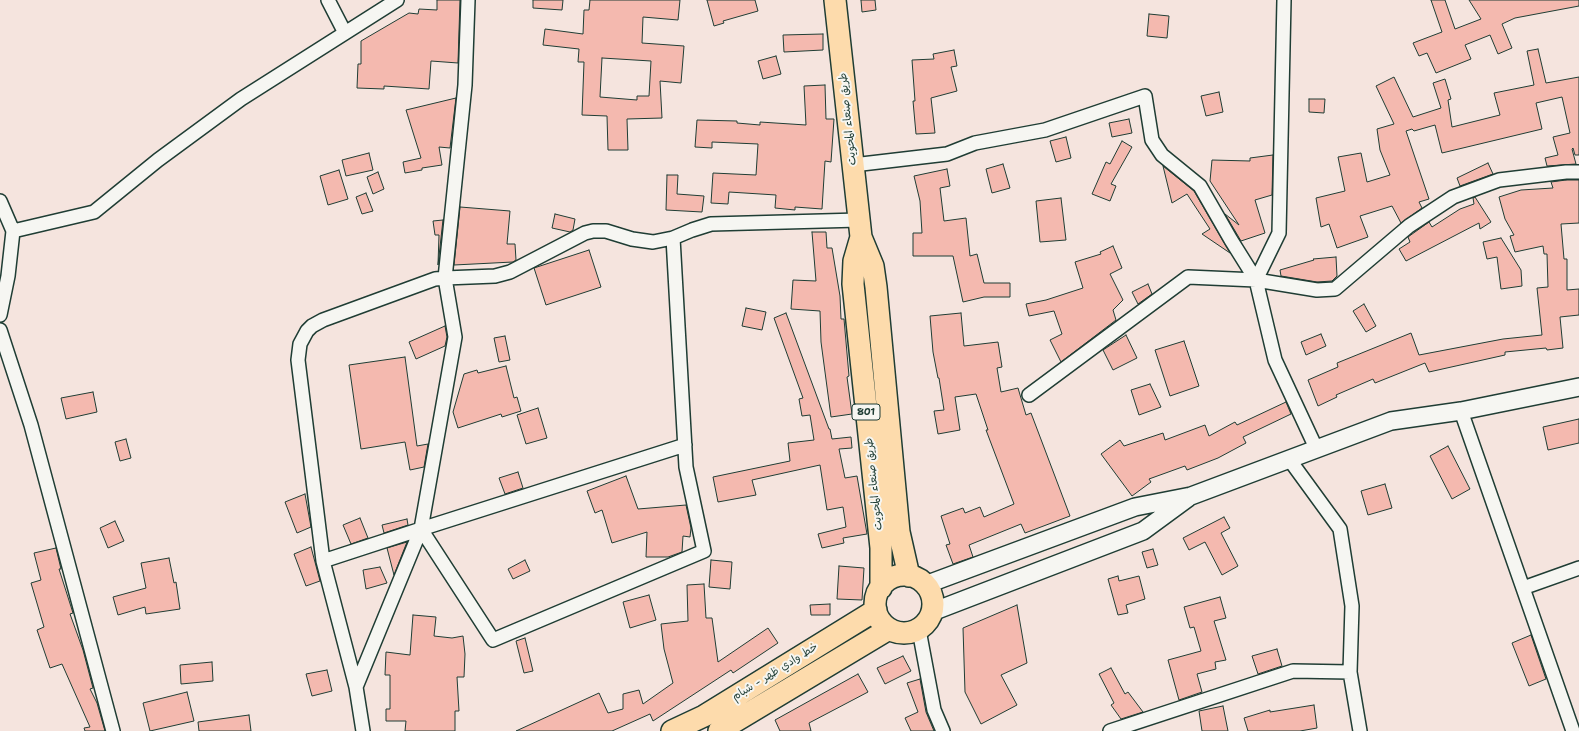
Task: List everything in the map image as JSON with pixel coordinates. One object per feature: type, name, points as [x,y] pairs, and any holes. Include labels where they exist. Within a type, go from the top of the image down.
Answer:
[{"type":"main road","name":"طريق صنعاء المحويت","points":[[835,0],[860,229],[875,276],[899,532],[917,580]]},
{"type":"main road","name":"طريق صنعاء المحويت","points":[[860,229],[854,261],[853,284],[881,548],[881,588]]},
{"type":"main road","points":[[900,576],[917,580],[931,593],[933,602],[932,612],[927,622],[918,630],[909,633],[898,633],[889,628],[880,620],[876,610],[876,598],[881,588],[889,580],[900,576]]},
{"type":"main road","name":"خط وادي ظهر - شبام","points":[[672,731],[704,716],[876,610]]},
{"type":"main road","name":"خط وادي ظهر - شبام","points":[[719,731],[889,628]]},
{"type":"street","points":[[328,0],[345,33]]},
{"type":"street","points":[[12,231],[94,212],[158,160],[235,104],[397,0]]},
{"type":"street","points":[[356,687],[421,529],[455,337],[445,278],[465,85],[468,0]]},
{"type":"street","points":[[1256,280],[1279,233],[1284,0]]},
{"type":"street","points":[[853,165],[946,154],[975,143],[1045,130],[1145,96],[1152,140],[1162,155],[1200,186],[1256,280],[1275,360],[1316,448]]},
{"type":"street","points":[[1029,395],[1188,277],[1256,280],[1317,290],[1335,289],[1409,226],[1454,197],[1499,180],[1566,172],[1579,172]]},
{"type":"street","points":[[0,201],[12,231],[8,276],[0,315]]},
{"type":"street","points":[[363,731],[356,687],[323,561],[298,360],[300,344],[303,336],[312,326],[323,320],[425,282],[445,278],[487,277],[502,274],[518,268],[585,233],[593,231],[606,231],[643,241],[658,241],[674,238],[702,226],[716,223],[860,229]]},
{"type":"street","points":[[421,529],[493,640],[704,552],[686,468],[674,238]]},
{"type":"street","points":[[0,330],[31,425],[113,731]]},
{"type":"street","points":[[917,580],[1135,507],[1191,496],[1391,421],[1461,411],[1579,387]]},
{"type":"street","points":[[1461,411],[1573,731]]},
{"type":"street","points":[[323,561],[685,445]]},
{"type":"street","points":[[1289,459],[1340,529],[1352,606],[1350,672],[1360,731]]},
{"type":"street","points":[[932,612],[1143,531],[1191,496]]},
{"type":"street","points":[[1523,588],[1579,568]]},
{"type":"street","points":[[918,630],[934,710],[944,731]]},
{"type":"street","points":[[1110,731],[1293,671],[1350,672]]},
{"type":"building","points":[[437,0],[460,0],[458,63],[431,61],[429,89],[384,86],[384,89],[357,88],[358,64],[361,64],[361,41],[409,13],[418,14],[419,9],[437,10]]},
{"type":"building","points":[[533,0],[563,0],[562,10],[533,8]]},
{"type":"building","points":[[590,0],[680,0],[678,20],[643,17],[642,43],[684,46],[681,83],[660,81],[662,118],[627,119],[628,150],[608,150],[607,116],[582,115],[584,62],[578,62],[579,49],[543,45],[545,29],[583,34],[584,10],[589,10]],"holes":[[[602,58],[651,61],[649,96],[637,96],[637,100],[600,97]]]},
{"type":"building","points":[[707,0],[755,0],[758,11],[723,21],[724,23],[714,26]]},
{"type":"building","points":[[861,0],[875,0],[876,10],[862,12]]},
{"type":"building","points":[[1431,0],[1445,0],[1455,29],[1481,19],[1469,0],[1579,0],[1579,6],[1515,18],[1502,24],[1512,48],[1498,54],[1490,35],[1465,45],[1471,59],[1436,73],[1427,53],[1419,56],[1413,43],[1442,32]]},
{"type":"building","points":[[1149,14],[1169,16],[1167,38],[1147,36]]},
{"type":"building","points":[[823,34],[823,50],[784,52],[783,35]]},
{"type":"building","points":[[1538,49],[1546,83],[1579,77],[1579,155],[1575,155],[1573,148],[1572,149],[1576,164],[1547,166],[1545,158],[1558,155],[1553,137],[1570,133],[1562,97],[1536,103],[1542,129],[1442,153],[1435,125],[1414,131],[1412,129],[1406,131],[1429,199],[1419,202],[1422,208],[1401,223],[1392,206],[1360,216],[1368,237],[1337,248],[1329,224],[1321,227],[1316,198],[1345,191],[1338,157],[1361,153],[1367,182],[1390,175],[1380,150],[1377,129],[1394,124],[1376,86],[1394,77],[1413,117],[1441,108],[1433,83],[1445,79],[1451,99],[1448,100],[1452,127],[1500,115],[1494,93],[1534,85],[1527,51]]},
{"type":"building","points":[[954,50],[957,66],[951,67],[957,91],[931,98],[935,133],[916,134],[913,101],[915,101],[912,60],[934,59],[933,54]]},
{"type":"building","points":[[776,56],[781,74],[763,79],[758,61]]},
{"type":"building","points":[[825,85],[826,119],[834,119],[831,162],[825,161],[822,209],[795,207],[795,210],[775,208],[776,195],[729,192],[728,204],[711,203],[713,173],[756,175],[758,144],[712,142],[712,148],[695,147],[697,120],[737,121],[737,123],[760,125],[760,122],[806,125],[804,86]]},
{"type":"building","points":[[1219,92],[1223,112],[1206,116],[1201,96]]},
{"type":"building","points":[[456,98],[450,148],[439,147],[442,165],[422,168],[422,170],[405,173],[403,162],[421,158],[406,110]]},
{"type":"building","points":[[1309,99],[1325,99],[1324,113],[1309,112]]},
{"type":"building","points":[[1129,119],[1132,133],[1112,137],[1109,123]]},
{"type":"building","points":[[1066,137],[1071,158],[1056,162],[1050,141]]},
{"type":"building","points":[[1122,141],[1132,147],[1111,184],[1116,186],[1110,201],[1092,194],[1106,162],[1110,164]]},
{"type":"building","points":[[369,153],[373,170],[346,176],[342,160]]},
{"type":"building","points":[[1273,155],[1272,195],[1255,200],[1265,233],[1241,241],[1225,214],[1239,225],[1210,181],[1212,160],[1250,161],[1250,158]]},
{"type":"building","points":[[1488,163],[1493,174],[1460,186],[1457,178]]},
{"type":"building","points":[[1003,164],[1010,188],[992,193],[986,169]]},
{"type":"building","points":[[1163,166],[1194,191],[1230,253],[1202,234],[1210,229],[1187,194],[1172,203]]},
{"type":"building","points":[[947,169],[950,186],[940,188],[944,221],[966,218],[970,256],[977,254],[984,283],[1010,283],[1010,297],[984,297],[963,302],[953,256],[913,256],[913,233],[922,233],[920,201],[914,176]]},
{"type":"building","points":[[339,170],[348,199],[328,205],[320,176]]},
{"type":"building","points":[[378,172],[384,189],[373,194],[367,177]]},
{"type":"building","points":[[667,175],[678,175],[677,194],[704,196],[702,212],[666,210]]},
{"type":"building","points":[[1579,180],[1579,223],[1561,224],[1564,259],[1567,259],[1567,290],[1579,289],[1579,315],[1560,317],[1563,348],[1505,352],[1505,355],[1429,372],[1425,363],[1375,383],[1373,379],[1336,395],[1337,397],[1318,406],[1308,380],[1338,367],[1337,363],[1411,333],[1419,355],[1503,339],[1542,335],[1537,288],[1548,287],[1547,254],[1544,254],[1543,246],[1515,252],[1510,236],[1514,235],[1505,219],[1499,197],[1521,190],[1553,188],[1551,182]]},
{"type":"building","points":[[366,193],[373,211],[362,214],[356,197]]},
{"type":"building","points":[[1475,197],[1491,222],[1480,229],[1479,223],[1406,261],[1399,249],[1410,242],[1408,237],[1429,222],[1432,227],[1460,209],[1474,204],[1473,198]]},
{"type":"building","points":[[1061,198],[1066,240],[1040,242],[1036,201]]},
{"type":"building","points":[[460,207],[510,211],[507,244],[515,244],[516,260],[513,262],[454,265]]},
{"type":"building","points":[[555,214],[575,219],[573,230],[570,232],[552,228]]},
{"type":"building","points":[[443,220],[438,265],[439,235],[435,235],[433,221]]},
{"type":"building","points":[[812,232],[826,232],[827,248],[832,248],[840,296],[841,319],[844,319],[849,376],[847,377],[852,414],[831,417],[821,342],[820,311],[791,309],[793,280],[816,281]]},
{"type":"building","points":[[1501,238],[1521,270],[1522,286],[1501,289],[1497,257],[1487,259],[1483,242]]},
{"type":"building","points":[[1113,246],[1122,268],[1110,274],[1123,300],[1113,310],[1116,320],[1061,362],[1050,340],[1062,334],[1054,311],[1029,316],[1026,304],[1046,300],[1083,288],[1075,262],[1101,254],[1100,252]]},
{"type":"building","points":[[589,250],[601,287],[546,305],[534,268]]},
{"type":"building","points":[[1336,257],[1337,276],[1332,281],[1317,282],[1281,276],[1280,270],[1314,260],[1313,259]]},
{"type":"building","points":[[1148,284],[1152,294],[1138,304],[1132,292]]},
{"type":"building","points":[[1364,304],[1376,326],[1366,332],[1353,311]]},
{"type":"building","points":[[746,308],[766,312],[762,330],[742,326]]},
{"type":"building","points":[[786,313],[830,429],[832,439],[851,437],[852,448],[839,449],[845,478],[857,476],[867,534],[843,538],[844,543],[822,548],[818,534],[846,527],[843,507],[827,510],[820,465],[752,480],[756,495],[718,502],[713,477],[790,461],[788,443],[814,440],[810,415],[802,416],[799,399],[803,398],[774,318]]},
{"type":"building","points":[[961,313],[964,346],[998,342],[1002,367],[997,368],[1001,392],[1018,388],[1026,415],[1031,413],[1070,516],[1025,533],[1021,524],[969,545],[973,557],[953,564],[946,545],[950,544],[941,516],[963,508],[965,513],[980,507],[984,517],[1014,504],[986,430],[988,430],[976,394],[955,397],[960,430],[938,434],[934,411],[944,410],[933,352],[930,316]]},
{"type":"building","points":[[445,326],[447,337],[445,346],[416,359],[409,342]]},
{"type":"building","points":[[1321,334],[1326,346],[1306,355],[1301,342]]},
{"type":"building","points":[[1126,335],[1137,358],[1113,370],[1103,350]]},
{"type":"building","points":[[505,336],[510,360],[499,362],[494,338]]},
{"type":"building","points":[[1184,341],[1199,386],[1170,396],[1155,350]]},
{"type":"building","points":[[405,357],[417,446],[428,444],[424,467],[410,470],[405,442],[361,449],[349,365]]},
{"type":"building","points":[[506,366],[514,398],[517,397],[521,411],[502,417],[501,414],[458,428],[453,412],[464,374],[477,370],[478,373]]},
{"type":"building","points":[[1150,384],[1161,407],[1139,415],[1131,390]]},
{"type":"building","points":[[93,392],[97,412],[66,419],[61,398]]},
{"type":"building","points":[[1286,402],[1291,414],[1243,437],[1246,443],[1218,458],[1187,470],[1185,466],[1149,479],[1151,482],[1132,496],[1101,454],[1120,440],[1124,446],[1163,433],[1165,440],[1205,425],[1209,436],[1235,422],[1237,425]]},
{"type":"building","points":[[538,408],[547,438],[526,444],[517,415]]},
{"type":"building","points":[[1579,419],[1579,443],[1548,450],[1543,427]]},
{"type":"building","points":[[126,439],[131,458],[120,461],[115,442]]},
{"type":"building","points":[[1448,446],[1470,489],[1452,499],[1430,456]]},
{"type":"building","points":[[518,472],[523,488],[505,494],[499,478]]},
{"type":"building","points":[[626,476],[638,509],[686,505],[691,528],[690,537],[683,536],[682,552],[668,557],[646,557],[647,532],[612,543],[602,510],[595,513],[587,491]]},
{"type":"building","points":[[1385,484],[1392,508],[1368,515],[1361,491]]},
{"type":"building","points":[[305,494],[311,527],[297,533],[285,502]]},
{"type":"building","points":[[1224,517],[1230,528],[1221,533],[1238,566],[1222,575],[1205,542],[1189,550],[1183,538]]},
{"type":"building","points":[[360,518],[368,538],[351,544],[343,525]]},
{"type":"building","points":[[407,519],[408,525],[384,533],[382,525]]},
{"type":"building","points":[[115,521],[124,541],[108,548],[100,528]]},
{"type":"building","points":[[407,542],[394,575],[387,548]]},
{"type":"building","points":[[311,547],[320,581],[306,586],[294,554]]},
{"type":"building","points":[[56,548],[61,569],[59,569],[73,613],[70,614],[83,650],[93,688],[90,689],[97,703],[105,731],[85,731],[84,728],[90,727],[62,664],[50,668],[37,630],[44,627],[31,583],[41,580],[34,553]]},
{"type":"building","points":[[1153,549],[1158,565],[1147,568],[1142,552]]},
{"type":"building","points":[[169,558],[174,583],[176,582],[180,609],[146,614],[145,607],[118,615],[113,597],[146,588],[141,563]]},
{"type":"building","points":[[525,560],[530,571],[513,579],[508,569]]},
{"type":"building","points":[[711,560],[732,562],[730,589],[709,587]]},
{"type":"building","points":[[839,566],[864,568],[862,600],[837,599]]},
{"type":"building","points":[[380,567],[387,583],[366,589],[363,570]]},
{"type":"building","points":[[1118,576],[1119,581],[1139,576],[1145,599],[1126,605],[1128,613],[1118,615],[1108,579]]},
{"type":"building","points":[[704,584],[706,618],[712,618],[718,662],[768,628],[778,643],[733,673],[731,670],[653,721],[650,714],[612,731],[516,731],[599,693],[608,713],[623,709],[623,694],[639,690],[643,704],[673,683],[664,649],[661,624],[688,621],[687,585]]},
{"type":"building","points":[[649,595],[656,620],[630,628],[623,602]]},
{"type":"building","points":[[1220,597],[1226,618],[1214,621],[1226,660],[1215,662],[1216,669],[1197,674],[1202,692],[1179,700],[1168,660],[1201,651],[1194,627],[1190,628],[1184,607]]},
{"type":"building","points":[[830,604],[830,615],[811,615],[810,605]]},
{"type":"building","points":[[1017,605],[1027,663],[1001,675],[1017,705],[981,724],[965,692],[963,628]]},
{"type":"building","points":[[413,615],[436,617],[434,636],[452,638],[463,636],[465,654],[464,677],[457,677],[459,711],[455,711],[455,731],[405,731],[406,721],[386,721],[386,709],[390,709],[390,675],[385,675],[386,652],[410,655]]},
{"type":"building","points":[[1531,635],[1546,679],[1529,686],[1512,643]]},
{"type":"building","points":[[525,638],[533,671],[524,673],[516,641]]},
{"type":"building","points":[[1277,649],[1282,666],[1258,674],[1252,656]]},
{"type":"building","points":[[903,656],[911,671],[885,684],[877,668]]},
{"type":"building","points":[[212,662],[213,681],[181,684],[180,665]]},
{"type":"building","points":[[1111,668],[1125,694],[1128,692],[1143,712],[1121,719],[1111,705],[1114,703],[1099,674]]},
{"type":"building","points":[[327,670],[332,691],[312,696],[306,674]]},
{"type":"building","points":[[858,674],[868,692],[809,723],[811,731],[780,731],[775,720]]},
{"type":"building","points":[[920,679],[926,712],[934,731],[911,731],[905,718],[918,712],[907,683]]},
{"type":"building","points":[[187,692],[194,721],[150,731],[143,703]]},
{"type":"building","points":[[1314,705],[1317,728],[1300,731],[1248,731],[1244,718],[1270,710],[1270,712]]},
{"type":"building","points":[[1223,706],[1228,731],[1202,731],[1199,711]]},
{"type":"building","points":[[249,715],[251,731],[199,731],[198,722]]}]
